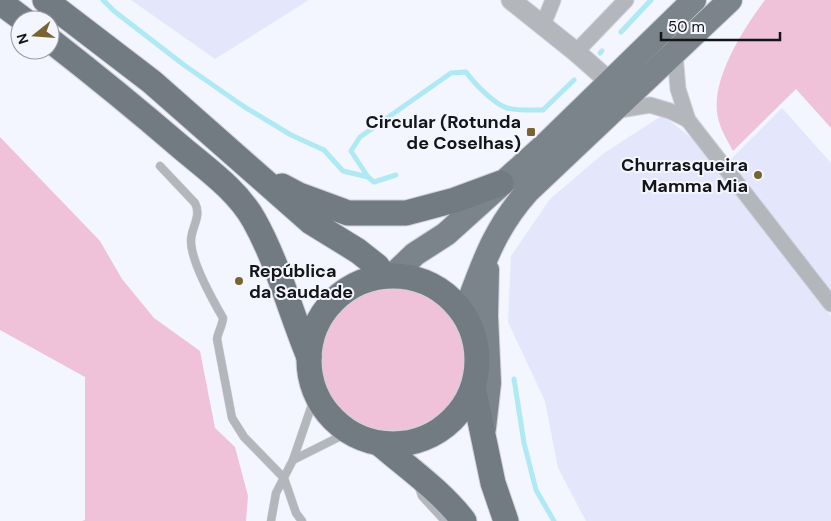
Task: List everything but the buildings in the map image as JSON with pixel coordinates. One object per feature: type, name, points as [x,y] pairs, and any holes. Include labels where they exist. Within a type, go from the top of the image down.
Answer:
[{"type":"highway","points":[[45,0],[152,82],[311,222],[358,251],[389,276]]},
{"type":"highway","points":[[0,2],[11,10]]},
{"type":"highway","points":[[60,48],[121,96],[226,185],[237,198],[253,218],[273,258],[295,324],[309,357]]},
{"type":"highway","points":[[248,166],[299,195],[348,213],[406,213],[455,200],[502,183]]},
{"type":"highway","points":[[389,276],[414,278],[434,286],[451,298],[464,315],[475,338],[476,346],[478,363],[473,387],[459,413],[436,433],[409,443],[379,443],[363,439],[349,432],[335,421],[324,408],[316,393],[310,375],[309,357],[315,327],[332,302],[356,284],[389,276]]},
{"type":"highway","points":[[473,387],[493,483],[506,521]]},
{"type":"highway","points":[[379,443],[447,502],[464,521]]},
{"type":"main road","points":[[389,276],[415,254],[446,234],[545,145],[694,0]]},
{"type":"main road","points":[[464,315],[488,250],[512,209],[730,0]]},
{"type":"main road","points":[[483,438],[489,383],[486,316],[488,250]]},
{"type":"street","points":[[511,0],[609,81]]},
{"type":"street","points":[[543,25],[553,0]]},
{"type":"street","points":[[576,52],[626,0]]},
{"type":"street","points":[[675,54],[678,89],[688,120],[831,304]]},
{"type":"street","points":[[614,111],[650,105],[670,111],[688,120]]},
{"type":"lane","points":[[160,166],[195,203],[198,209],[199,216],[192,232],[192,250],[209,294],[223,318],[217,339],[232,418],[244,437],[284,478],[296,513],[302,521]]},
{"type":"lane","points":[[271,521],[276,493],[293,460],[316,393]]},
{"type":"lane","points":[[293,460],[349,432]]},
{"type":"lane","points":[[413,472],[422,496],[445,521]]},
{"type":"shaded area","points":[[131,0],[309,0],[215,59]]},
{"type":"shaded area","points":[[765,0],[831,0],[831,128],[796,89],[733,151],[723,132],[717,112],[720,83],[725,68],[740,38]]},
{"type":"shaded area","points":[[782,108],[831,163],[831,292],[728,162]]},
{"type":"shaded area","points":[[663,115],[695,141],[831,316],[831,521],[586,521],[558,468],[545,401],[508,322],[511,256],[550,199],[604,153]]},
{"type":"shaded area","points":[[0,137],[100,241],[122,279],[154,318],[200,351],[215,428],[235,447],[248,496],[246,521],[82,521],[85,520],[85,377],[0,330]]},
{"type":"shaded area","points":[[393,287],[421,292],[444,308],[460,331],[465,359],[460,387],[444,410],[421,426],[393,431],[365,426],[342,410],[326,387],[321,359],[326,331],[342,308],[365,292]]},
{"type":"waterway","points":[[103,0],[114,11],[184,65],[243,106],[291,135],[324,150],[343,171],[368,177]]},
{"type":"waterway","points":[[621,32],[651,0]]},
{"type":"waterway","points":[[396,175],[374,182],[368,177],[351,151],[360,137],[451,73],[466,72],[490,98],[502,106],[520,110],[543,110],[574,80]]},
{"type":"waterway","points":[[514,379],[524,443],[536,490],[554,521]]},
{"type":"place","name":"Circular (Rotunda de Coselhas)","points":[[531,132]]},
{"type":"place","name":"Churrasqueira Mamma Mia","points":[[758,175]]},
{"type":"place","name":"República da Saudade","points":[[239,281]]}]
